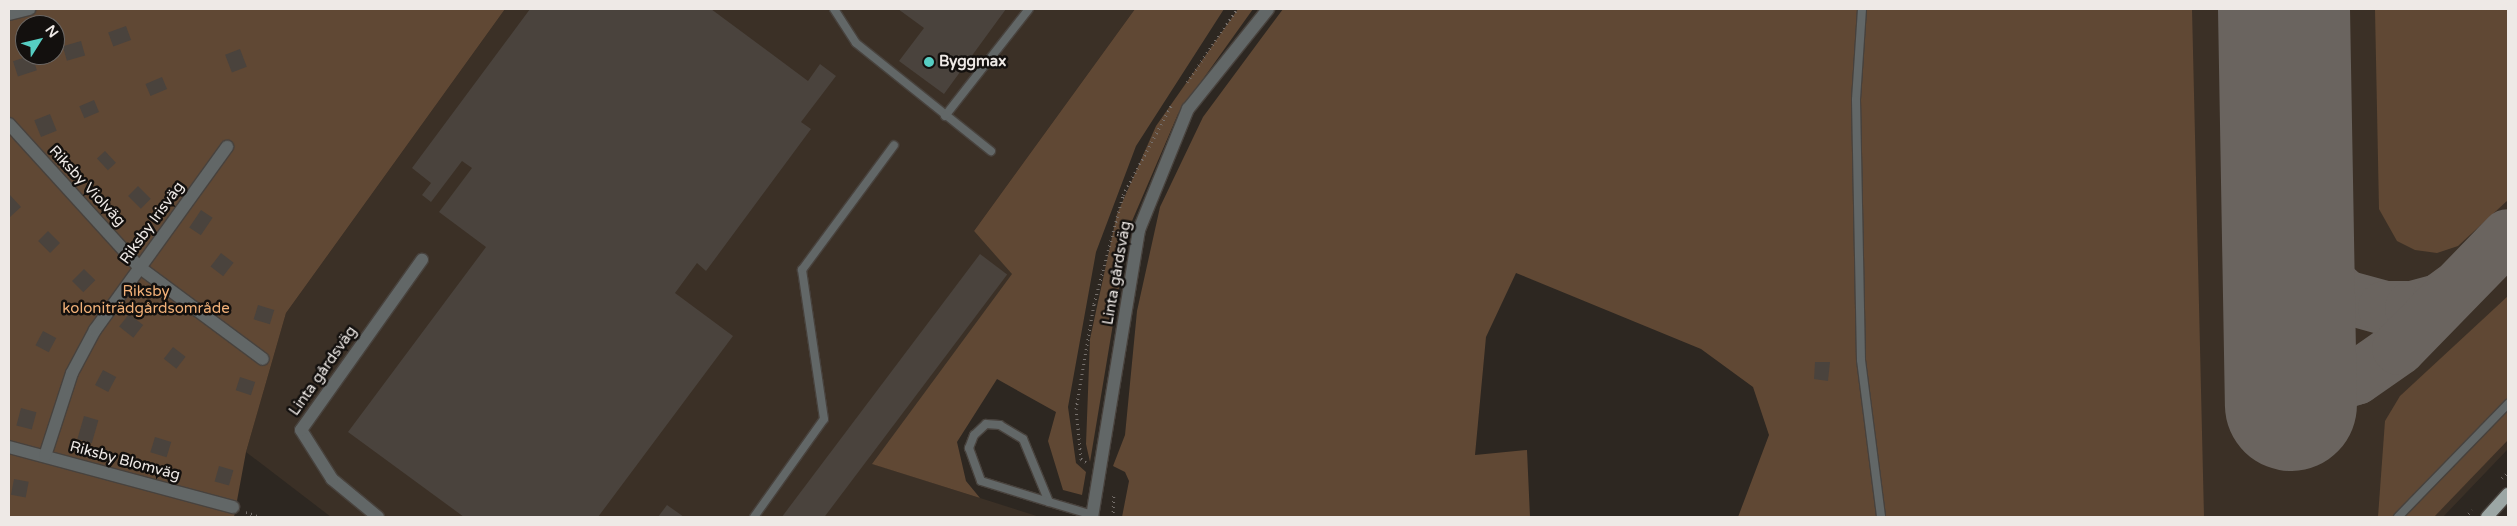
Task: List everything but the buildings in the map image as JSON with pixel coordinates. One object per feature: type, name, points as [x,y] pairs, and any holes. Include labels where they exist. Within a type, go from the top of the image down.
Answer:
[{"type":"main road","points":[[2487,517],[2508,494]]},
{"type":"street","points":[[9,14],[29,9]]},
{"type":"street","name":"Linta gårdsväg","points":[[1092,516],[1139,230],[1188,109],[1268,9]]},
{"type":"street","name":"Riksby Violväg","points":[[9,124],[140,267],[263,359]]},
{"type":"street","name":"Riksby Irisväg","points":[[45,456],[72,373],[140,267],[227,147]]},
{"type":"street","name":"Linta gårdsväg","points":[[378,517],[332,479],[302,430],[422,260]]},
{"type":"street","name":"Riksby Blomväg","points":[[9,447],[233,507]]},
{"type":"lane","points":[[834,9],[856,42],[990,152]]},
{"type":"lane","points":[[945,116],[1029,9]]},
{"type":"lane","points":[[1862,9],[1856,100],[1861,360],[1881,517]]},
{"type":"lane","points":[[754,517],[824,419],[802,270],[894,145]]},
{"type":"lane","points":[[2398,517],[2508,404]]},
{"type":"lane","points":[[1049,502],[1023,439],[1000,425],[986,424],[974,435],[969,448],[981,480],[1092,516]]},
{"type":"shaded area","points":[[505,9],[1135,9],[974,231],[1013,274],[873,464],[1040,517],[331,517],[246,452],[286,313]]},
{"type":"shaded area","points":[[1855,9],[2508,9],[2508,449],[2443,517],[1875,517]]},
{"type":"green space","name":"Riksby koloniträdgårdsområde","points":[[9,9],[505,9],[286,313],[246,452],[234,517],[9,517]]},
{"type":"green space","points":[[1135,9],[1224,9],[1136,146],[1096,252],[1068,407],[1076,463],[1086,472],[1082,495],[1063,490],[1048,441],[1056,412],[997,379],[957,442],[966,481],[980,498],[872,464],[1012,274],[974,231]]},
{"type":"green space","points":[[1238,9],[1253,9],[1178,114],[1129,228],[1090,462],[1086,444],[1090,339],[1117,214],[1156,126]]},
{"type":"green space","points":[[1283,9],[2192,9],[2204,517],[1738,517],[1769,435],[1753,387],[1701,349],[1516,273],[1486,337],[1475,455],[1527,450],[1530,517],[1122,517],[1129,481],[1125,472],[1113,466],[1125,435],[1137,311],[1160,207],[1203,117]]},
{"type":"green space","points":[[2375,9],[2508,9],[2508,200],[2458,246],[2437,253],[2415,250],[2397,241],[2379,209]]},
{"type":"green space","points":[[2508,296],[2508,440],[2434,517],[2378,517],[2385,421],[2400,396]]},
{"type":"taxiway","points":[[2287,199],[2295,235],[2307,262],[2345,297],[2385,308],[2412,308],[2439,301],[2454,290]]},
{"type":"taxiway","points":[[2290,346],[2296,367],[2311,381],[2334,385],[2356,378],[2399,348],[2508,236]]},
{"type":"runway","points":[[2284,9],[2291,405]]},
{"type":"place","name":"Byggmax","points":[[929,62]]}]
